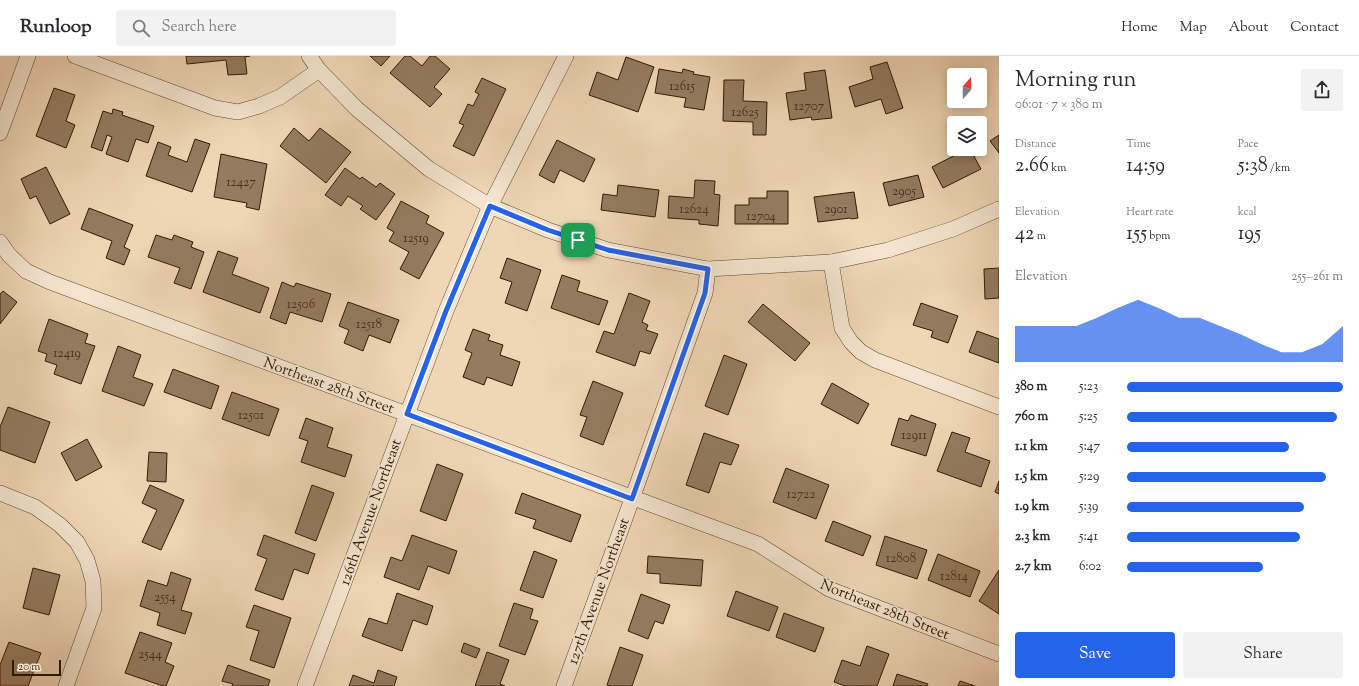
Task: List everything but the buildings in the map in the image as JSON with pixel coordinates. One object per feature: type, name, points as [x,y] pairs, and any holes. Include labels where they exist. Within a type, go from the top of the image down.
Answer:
[{"type":"street","points":[[0,133],[28,56]]},
{"type":"street","points":[[75,56],[215,108],[238,112],[259,106],[280,97],[319,70]]},
{"type":"street","points":[[309,56],[319,70],[357,109],[392,140],[429,169],[490,206],[548,230],[608,250],[708,269],[831,262],[888,250],[953,229],[999,209]]},
{"type":"street","name":"126th Avenue Northeast","points":[[305,686],[446,311],[490,206],[566,56]]},
{"type":"street","name":"Northeast 28th Street","points":[[0,242],[9,255],[26,271],[50,282],[632,499],[758,544],[829,589],[999,654]]},
{"type":"street","points":[[831,262],[842,328],[851,342],[861,352],[875,360],[999,407]]},
{"type":"street","name":"127th Avenue Northeast","points":[[564,686],[705,293],[708,269]]},
{"type":"street","points":[[0,493],[35,507],[60,525],[76,542],[87,560],[93,581],[94,608],[66,686]]},
{"type":"route","points":[[490,206],[548,230],[578,240],[608,250],[708,269],[705,293],[632,499],[407,414],[446,311],[490,206]]}]
